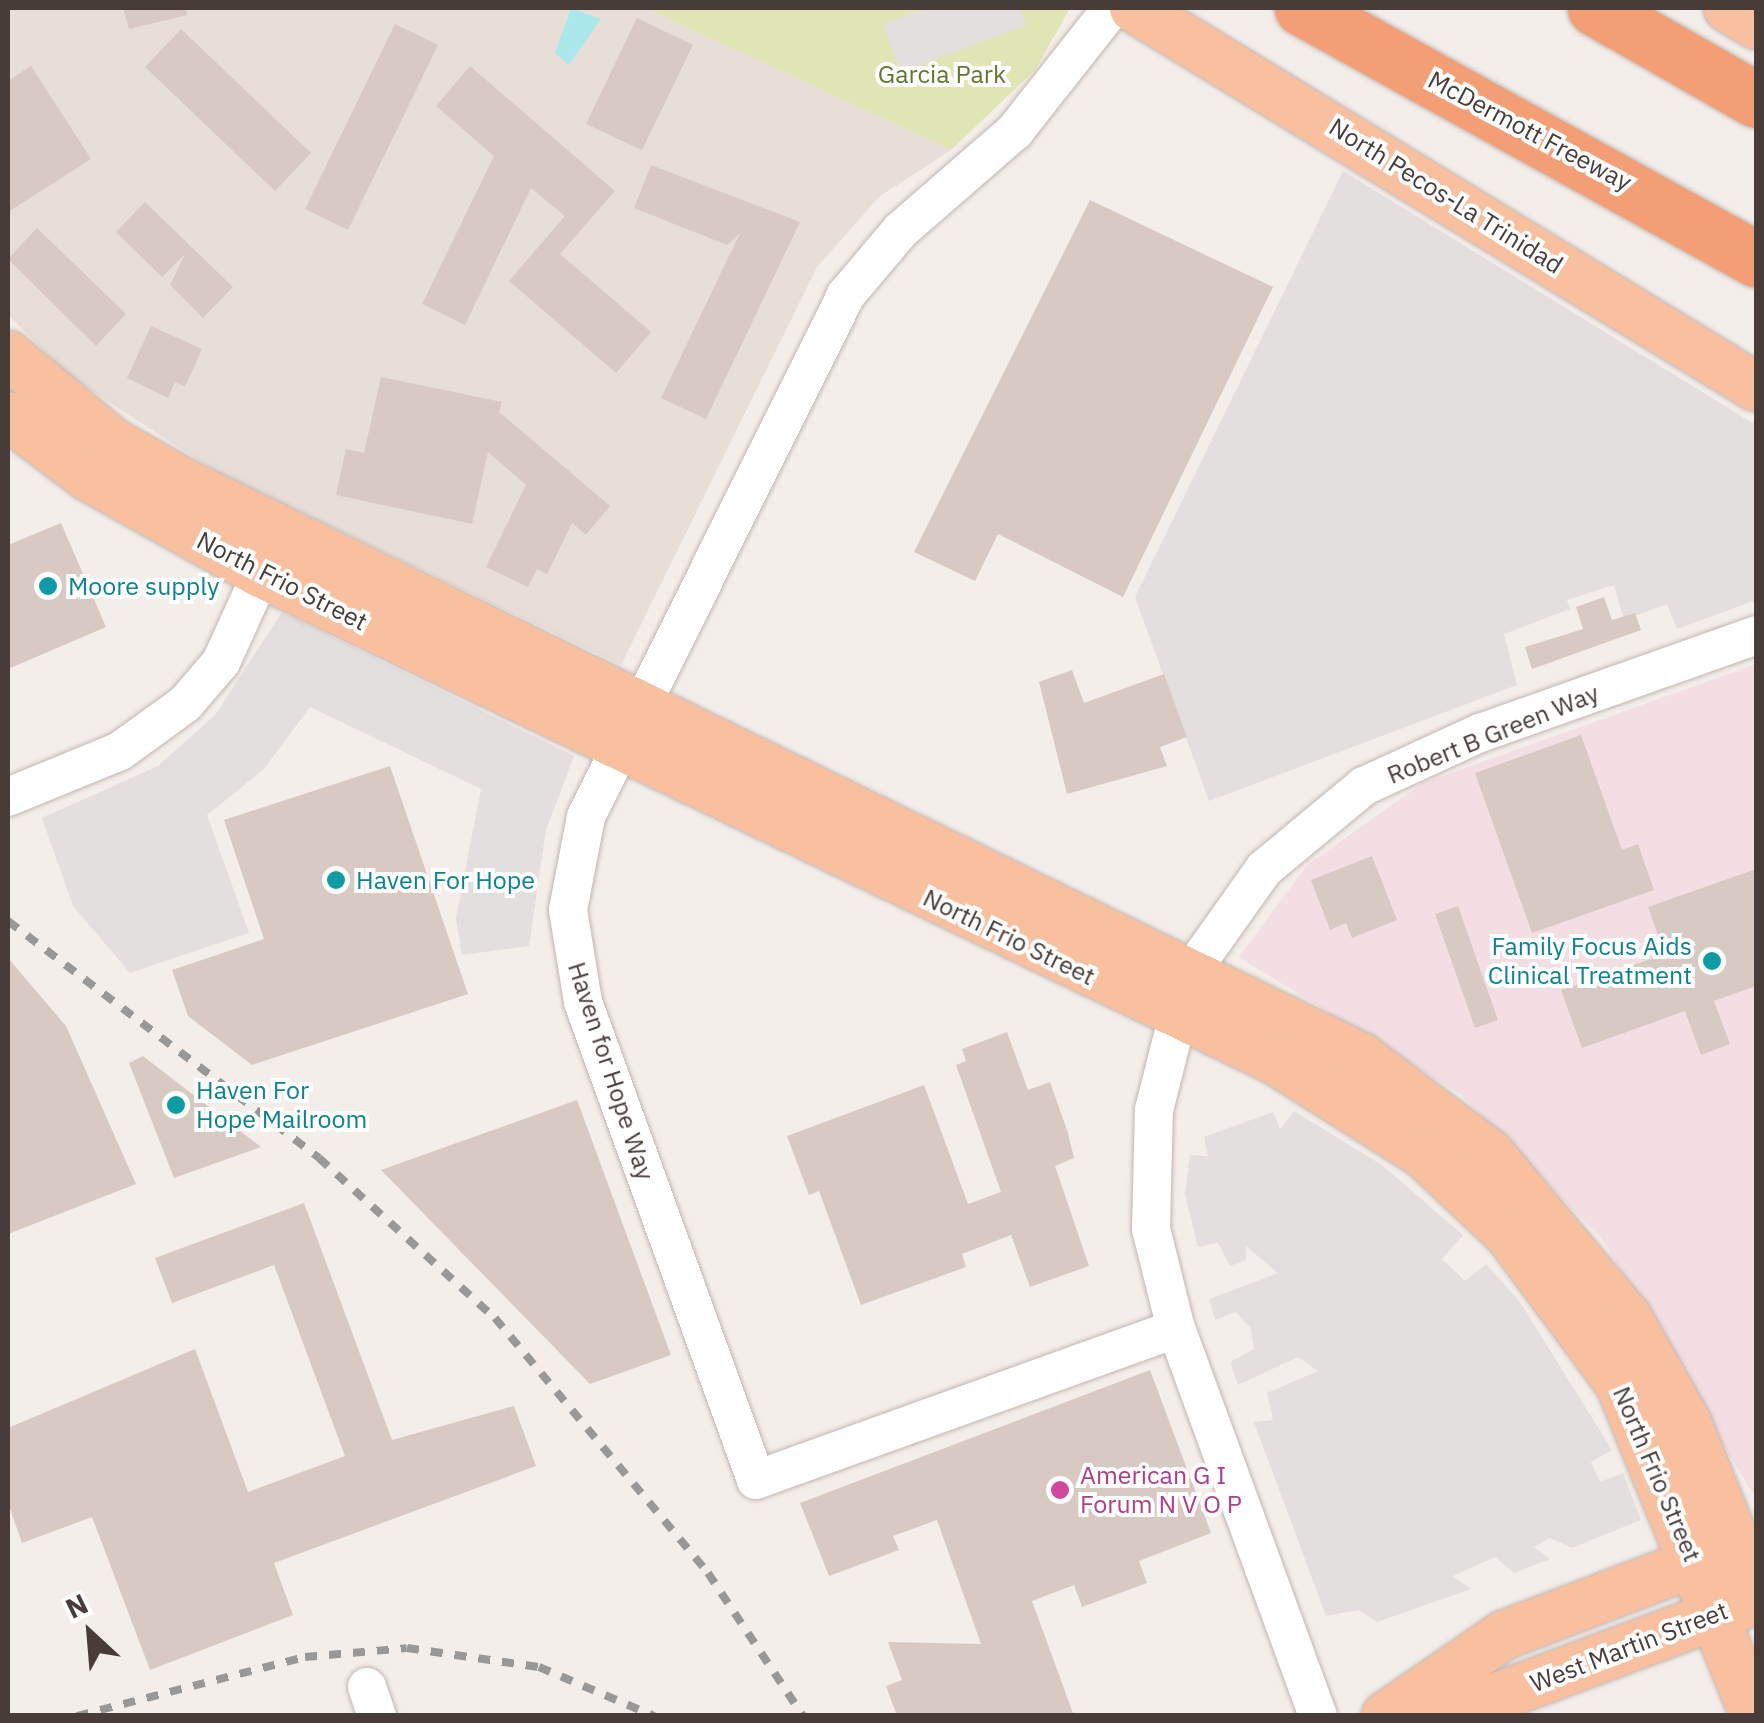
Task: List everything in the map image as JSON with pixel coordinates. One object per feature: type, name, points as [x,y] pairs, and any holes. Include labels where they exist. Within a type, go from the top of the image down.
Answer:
[{"type":"highway","name":"McDermott Freeway","points":[[1302,8],[1744,247]]},
{"type":"highway","points":[[1595,8],[1756,100]]},
{"type":"main road","name":"North Pecos-La Trinidad","points":[[1134,8],[1749,380]]},
{"type":"main road","points":[[1728,8],[1756,25]]},
{"type":"main road","name":"North Frio Street","points":[[8,356],[112,442],[271,552]]},
{"type":"main road","name":"North Frio Street","points":[[8,416],[89,478],[271,552],[1181,997],[1361,1058],[1451,1121],[1540,1206],[1660,1369],[1730,1549],[1743,1603],[1755,1716]]},
{"type":"main road","points":[[1386,1716],[1504,1636],[1730,1549]]},
{"type":"main road","name":"West Martin Street","points":[[1446,1716],[1743,1603]]},
{"type":"street","name":"Haven for Hope Way","points":[[1112,8],[1015,131],[900,231],[846,295],[629,726],[571,873],[575,974],[756,1480],[1176,1329]]},
{"type":"street","points":[[8,797],[120,751],[184,704],[220,662],[271,552]]},
{"type":"street","name":"Robert B Green Way","points":[[1181,997],[1264,869],[1364,786],[1480,733],[1756,635]]},
{"type":"street","points":[[1181,997],[1147,1194],[1176,1329],[1318,1716]]},
{"type":"shaded area","points":[[8,8],[645,8],[951,150],[880,196],[817,267],[621,665],[215,471],[69,376],[8,315]]},
{"type":"shaded area","points":[[928,8],[1020,8],[1026,25],[901,72],[883,24]]},
{"type":"shaded area","points":[[1343,171],[1756,425],[1756,600],[1677,629],[1667,604],[1624,620],[1614,585],[1567,600],[1570,609],[1504,634],[1517,685],[1209,801],[1135,597]]},
{"type":"shaded area","points":[[282,612],[574,756],[546,830],[529,946],[462,955],[456,918],[481,789],[310,707],[263,770],[207,815],[249,933],[130,973],[73,906],[42,818],[158,766],[215,715]]},
{"type":"shaded area","points":[[1756,664],[1754,1496],[1603,1240],[1460,1094],[1239,957],[1307,865],[1423,783]]},
{"type":"shaded area","points":[[1294,1111],[1382,1165],[1463,1235],[1442,1259],[1465,1281],[1486,1264],[1520,1302],[1612,1450],[1591,1462],[1600,1482],[1623,1473],[1641,1520],[1572,1548],[1550,1538],[1534,1547],[1550,1559],[1514,1573],[1495,1557],[1453,1576],[1471,1589],[1377,1622],[1359,1610],[1326,1616],[1254,1422],[1273,1420],[1267,1393],[1318,1371],[1298,1357],[1238,1385],[1230,1362],[1254,1349],[1251,1329],[1236,1312],[1215,1320],[1209,1299],[1278,1273],[1246,1246],[1246,1260],[1230,1266],[1218,1243],[1198,1247],[1185,1195],[1190,1155],[1208,1156],[1204,1137],[1273,1112],[1280,1129]]},
{"type":"green space","name":"Garcia Park","points":[[645,8],[1070,8],[1035,70],[951,150]]},
{"type":"water","points":[[571,8],[601,19],[569,65],[555,53]]},
{"type":"building","points":[[123,8],[186,8],[187,15],[129,29]]},
{"type":"building","points":[[637,18],[693,45],[642,150],[586,124]]},
{"type":"building","points":[[395,24],[438,45],[348,230],[305,209]]},
{"type":"building","points":[[181,29],[311,153],[275,191],[145,67]]},
{"type":"building","points":[[31,66],[91,159],[8,212],[8,81]]},
{"type":"building","points":[[470,66],[615,191],[560,254],[651,332],[616,373],[509,281],[565,216],[531,188],[465,325],[422,304],[494,156],[436,106]]},
{"type":"building","points":[[651,165],[800,222],[706,419],[661,398],[740,233],[727,245],[634,208]]},
{"type":"building","points":[[1090,200],[1273,287],[1123,597],[998,534],[975,581],[914,552]]},
{"type":"building","points":[[145,202],[233,287],[203,318],[170,285],[185,254],[162,277],[116,232]]},
{"type":"building","points":[[37,228],[126,314],[96,346],[8,259]]},
{"type":"building","points":[[151,326],[202,349],[185,387],[175,382],[168,398],[127,378]]},
{"type":"building","points":[[381,377],[502,402],[499,412],[610,506],[586,535],[572,523],[547,574],[537,569],[528,587],[486,567],[526,485],[488,452],[472,524],[336,495],[346,449],[364,453]]},
{"type":"building","name":"Moore supply","points":[[61,523],[106,627],[8,669],[8,545]]},
{"type":"building","points":[[1604,597],[1612,620],[1635,613],[1641,630],[1532,669],[1525,647],[1583,629],[1576,607]]},
{"type":"building","points":[[1072,670],[1084,703],[1164,674],[1187,737],[1160,747],[1167,766],[1067,794],[1039,682]]},
{"type":"building","points":[[1581,735],[1622,850],[1638,844],[1654,890],[1532,933],[1475,773]]},
{"type":"building","name":"Haven For Hope","points":[[390,766],[468,994],[252,1065],[188,1016],[172,970],[264,939],[224,820]]},
{"type":"building","points":[[1372,856],[1397,920],[1352,938],[1346,923],[1330,930],[1311,880]]},
{"type":"building","name":"Family Focus Aids Clinical Treatment","points":[[1756,869],[1756,986],[1714,1001],[1730,1044],[1701,1055],[1685,1011],[1582,1048],[1561,990],[1665,954],[1648,907]]},
{"type":"building","points":[[1458,906],[1498,1020],[1475,1028],[1435,914]]},
{"type":"building","points":[[8,958],[66,1026],[136,1184],[8,1234]]},
{"type":"building","points":[[1007,1032],[1028,1090],[1050,1082],[1068,1133],[1074,1158],[1055,1166],[1089,1266],[1030,1287],[1011,1235],[962,1254],[966,1267],[861,1305],[819,1191],[809,1195],[787,1136],[924,1085],[968,1204],[1001,1192],[956,1065],[966,1061],[962,1049]]},
{"type":"building","name":"Haven For Hope Mailroom","points":[[143,1056],[261,1147],[174,1178],[129,1063]]},
{"type":"building","points":[[577,1100],[671,1355],[590,1384],[381,1170]]},
{"type":"building","points":[[304,1203],[392,1440],[514,1406],[536,1466],[274,1563],[293,1615],[150,1670],[92,1517],[22,1543],[8,1503],[8,1428],[195,1349],[248,1492],[345,1456],[274,1265],[172,1303],[155,1258]]},
{"type":"building","name":"American G I Forum N V O P","points":[[1150,1370],[1211,1533],[1139,1561],[1147,1583],[1082,1607],[1074,1585],[1032,1601],[1074,1716],[897,1716],[886,1686],[902,1680],[888,1642],[981,1644],[937,1520],[893,1536],[899,1550],[829,1576],[800,1503]]},
{"type":"railway","points":[[8,921],[319,1158],[495,1318],[708,1573],[803,1716]]},
{"type":"railway","points":[[77,1716],[305,1657],[407,1648],[539,1667],[654,1716]]},
{"type":"place","name":"Moore supply","points":[[48,586]]},
{"type":"place","name":"Haven For Hope","points":[[336,880]]},
{"type":"place","name":"Family Focus Aids Clinical Treatment","points":[[1712,961]]},
{"type":"place","name":"Haven For Hope Mailroom","points":[[176,1105]]},
{"type":"place","name":"American G I Forum N V O P","points":[[1060,1490]]}]
